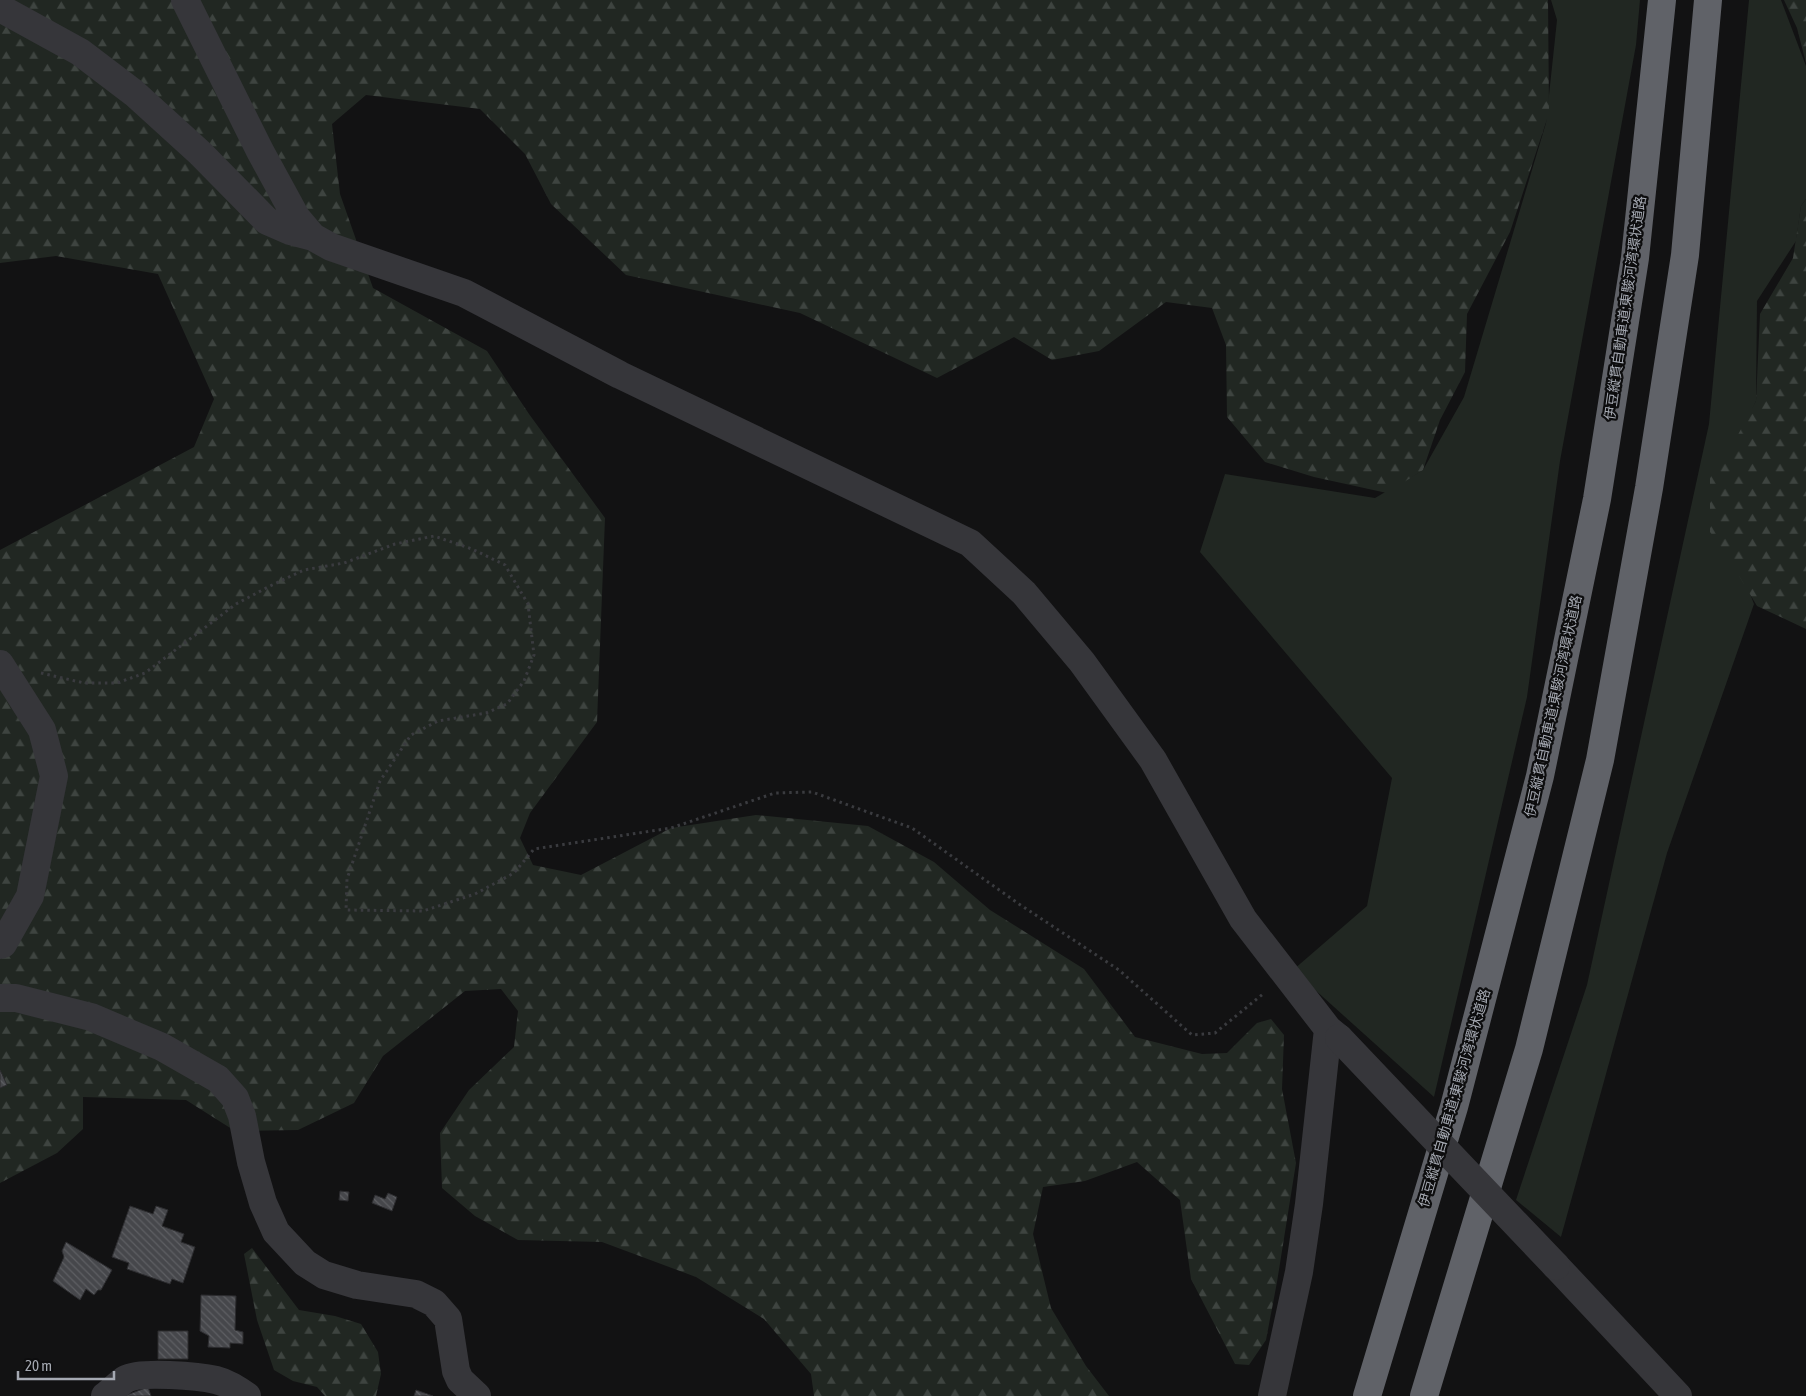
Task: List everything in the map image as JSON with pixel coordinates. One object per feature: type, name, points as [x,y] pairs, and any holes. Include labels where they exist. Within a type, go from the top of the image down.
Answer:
[{"type":"highway","name":"伊豆縦貫自動車道;東駿河湾環状道路","points":[[1367,1396],[1454,1107],[1540,776],[1597,499],[1635,258],[1662,0]]},
{"type":"highway","points":[[1424,1396],[1529,1049],[1600,760],[1649,488],[1685,255],[1708,0]]},
{"type":"street","points":[[185,0],[260,151],[296,217],[313,237]]},
{"type":"street","points":[[0,8],[80,52],[134,93],[267,220],[290,231],[313,237],[331,248],[464,293],[620,375],[970,542],[1024,593],[1082,662],[1154,760],[1243,920],[1334,1033],[1678,1396]]},
{"type":"street","points":[[0,664],[42,730],[54,776],[30,896],[3,944],[0,945]]},
{"type":"street","points":[[0,998],[16,998],[90,1017],[162,1048],[218,1079],[235,1098],[242,1116],[251,1162],[263,1203],[276,1232],[305,1263],[324,1275],[357,1285],[416,1294],[434,1303],[448,1319],[456,1371],[460,1380],[477,1396]]},
{"type":"street","points":[[1272,1396],[1299,1272],[1334,1033]]},
{"type":"street","points":[[105,1396],[126,1379],[138,1375],[167,1375],[215,1380],[234,1386],[247,1396]]},
{"type":"path","points":[[36,671],[84,683],[117,683],[145,673],[236,604],[304,570],[344,563],[395,544],[434,536],[472,549],[504,565],[528,604],[534,655],[524,681],[507,704],[486,713],[438,721],[411,735],[380,781],[347,879],[346,910],[423,911],[475,894],[514,873],[534,848],[671,828],[775,793],[812,792],[912,828],[1019,904],[1119,970],[1192,1035],[1214,1033],[1287,976]]},
{"type":"green space","points":[[0,0],[1548,0],[1549,113],[1510,232],[1467,314],[1465,372],[1440,420],[1423,470],[1387,493],[1314,477],[1265,462],[1227,417],[1226,345],[1212,308],[1166,302],[1099,351],[1052,360],[1014,337],[937,378],[800,313],[626,275],[551,204],[525,154],[480,109],[366,95],[332,124],[340,194],[373,288],[487,351],[529,414],[605,518],[597,722],[530,813],[520,838],[533,865],[581,875],[671,828],[756,815],[868,826],[934,862],[990,910],[1084,969],[1135,1037],[1202,1054],[1227,1053],[1257,1023],[1271,1019],[1284,1035],[1282,1089],[1296,1163],[1266,1340],[1249,1365],[1235,1364],[1191,1279],[1180,1200],[1137,1162],[1085,1181],[1043,1187],[1033,1234],[1051,1308],[1086,1366],[1109,1396],[814,1396],[811,1374],[764,1319],[696,1277],[602,1242],[518,1240],[475,1216],[442,1188],[440,1133],[469,1090],[514,1047],[518,1011],[501,989],[465,991],[383,1056],[354,1103],[298,1130],[235,1131],[186,1100],[83,1097],[83,1129],[57,1153],[0,1183],[0,550],[194,447],[214,399],[158,274],[56,256],[0,263]]},
{"type":"green space","points":[[1551,0],[1640,0],[1636,45],[1560,461],[1527,697],[1434,1097],[1293,970],[1367,906],[1392,778],[1200,552],[1225,474],[1375,498],[1423,470],[1464,397],[1546,123],[1557,20]]},
{"type":"green space","points":[[1749,0],[1781,0],[1806,66],[1806,199],[1801,206],[1796,241],[1757,301],[1756,401],[1751,412],[1729,538],[1754,604],[1667,853],[1561,1237],[1516,1200],[1587,985],[1709,424]]},
{"type":"green space","points":[[1784,0],[1806,0],[1806,63],[1797,28]]},
{"type":"green space","points":[[1806,199],[1806,629],[1757,606],[1726,554],[1710,532],[1710,475],[1732,446],[1756,401],[1760,314],[1793,258],[1801,206]]},
{"type":"green space","points":[[252,1248],[299,1310],[335,1316],[361,1324],[378,1352],[381,1374],[376,1396],[325,1396],[317,1387],[293,1381],[274,1370],[257,1320],[244,1254]]},
{"type":"building","points":[[0,1070],[7,1085],[0,1088]]},
{"type":"building","points":[[340,1191],[349,1192],[348,1201],[339,1200]]},
{"type":"building","points":[[388,1193],[397,1197],[392,1211],[372,1203],[375,1195],[385,1199]]},
{"type":"building","points":[[130,1206],[153,1214],[156,1206],[168,1210],[162,1226],[184,1234],[181,1242],[195,1247],[183,1283],[172,1279],[170,1284],[127,1269],[129,1263],[112,1257]]},
{"type":"building","points":[[66,1242],[112,1270],[101,1290],[98,1290],[94,1295],[86,1289],[80,1300],[53,1281],[64,1257],[62,1251]]},
{"type":"building","points":[[201,1295],[236,1296],[235,1330],[243,1332],[243,1344],[230,1343],[230,1348],[208,1347],[209,1336],[200,1331]]},
{"type":"building","points":[[158,1331],[188,1331],[188,1359],[158,1359]]},
{"type":"building","points":[[148,1387],[151,1396],[124,1396]]},
{"type":"building","points":[[416,1390],[433,1396],[414,1396]]}]
